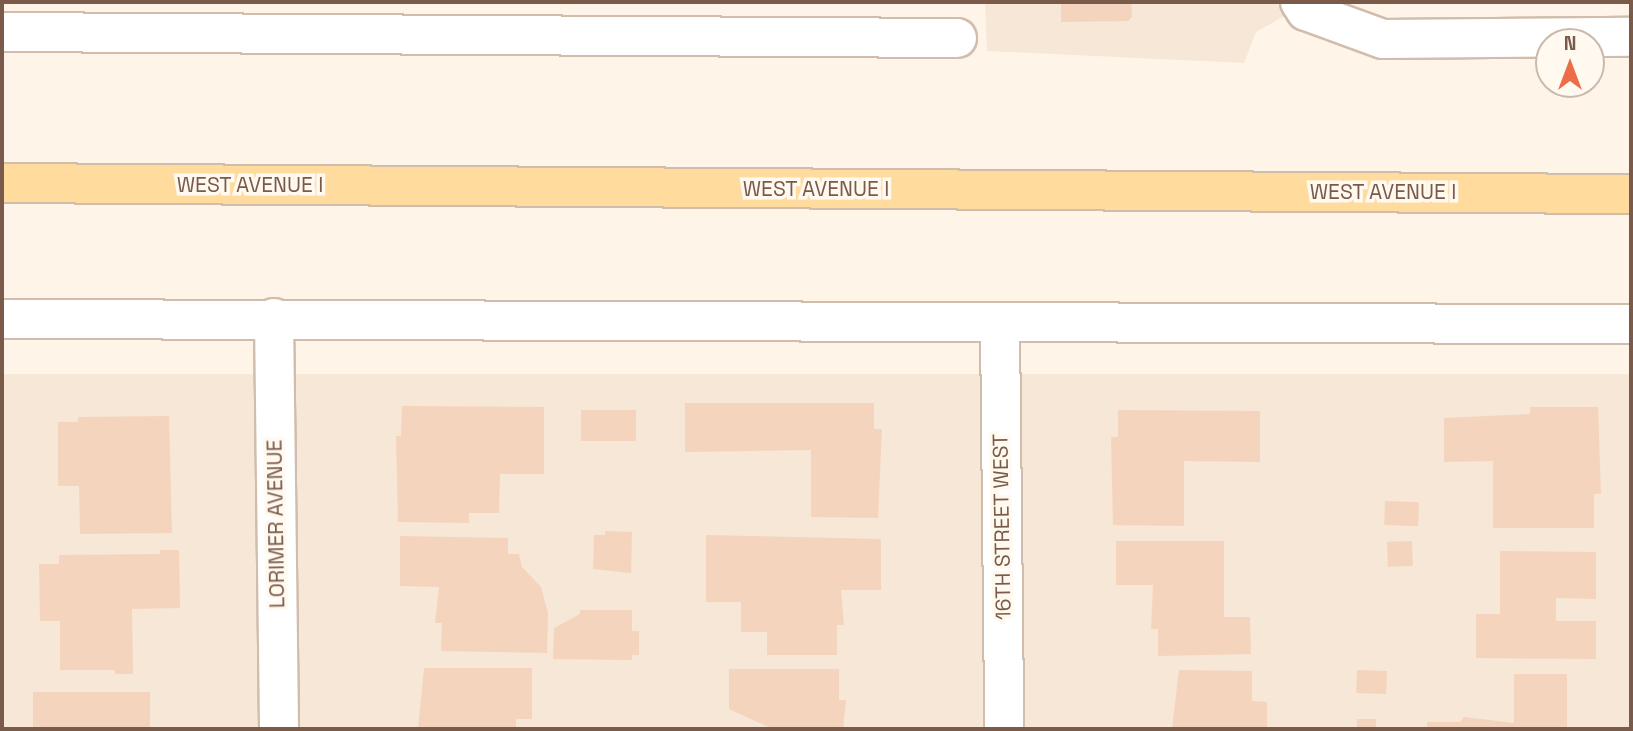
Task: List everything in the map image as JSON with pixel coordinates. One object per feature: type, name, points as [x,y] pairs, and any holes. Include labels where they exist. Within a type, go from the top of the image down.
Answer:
[{"type":"main road","name":"WEST AVENUE I","points":[[2,183],[1631,194]]},
{"type":"street","points":[[1300,2],[1306,12],[1384,39],[1631,37]]},
{"type":"street","points":[[2,32],[148,18],[703,18],[957,38]]},
{"type":"street","points":[[2,318],[1000,325],[1631,324]]},
{"type":"street","name":"LORIMER AVENUE","points":[[274,318],[279,729]]},
{"type":"street","name":"16TH STREET WEST","points":[[1000,325],[1003,729]]},
{"type":"shaded area","points":[[985,2],[1309,2],[1256,32],[1244,63],[987,51]]},
{"type":"shaded area","points":[[2,374],[1631,374],[1631,729],[2,729]]},
{"type":"building","points":[[1061,2],[1131,2],[1132,17],[1128,21],[1061,22]]},
{"type":"building","points":[[685,403],[874,403],[874,429],[882,429],[878,518],[811,517],[811,450],[685,452]]},
{"type":"building","points":[[402,406],[544,407],[544,474],[500,474],[499,513],[469,513],[469,523],[398,522],[396,436],[401,436]]},
{"type":"building","points":[[1530,407],[1598,407],[1601,494],[1594,494],[1594,528],[1493,528],[1493,461],[1444,462],[1444,418],[1530,414]]},
{"type":"building","points":[[581,410],[636,410],[636,441],[581,441]]},
{"type":"building","points":[[1118,410],[1260,411],[1260,462],[1184,461],[1184,526],[1113,525],[1111,437],[1118,437]]},
{"type":"building","points":[[169,416],[172,533],[80,534],[79,486],[58,486],[58,422],[78,422],[78,417]]},
{"type":"building","points":[[1385,501],[1419,502],[1418,526],[1384,525]]},
{"type":"building","points":[[605,531],[632,532],[631,573],[593,569],[594,535],[605,535]]},
{"type":"building","points":[[706,535],[881,539],[881,590],[841,590],[844,625],[837,625],[837,655],[767,655],[767,632],[741,632],[741,602],[706,602]]},
{"type":"building","points":[[400,536],[508,538],[508,554],[519,554],[522,567],[541,587],[548,613],[547,653],[441,651],[442,623],[435,623],[439,587],[400,586]]},
{"type":"building","points":[[1116,541],[1224,541],[1224,617],[1250,617],[1251,654],[1158,656],[1158,629],[1151,629],[1153,585],[1116,585]]},
{"type":"building","points":[[1412,541],[1413,566],[1388,567],[1387,542]]},
{"type":"building","points":[[160,550],[179,550],[180,608],[132,609],[133,674],[115,674],[115,670],[60,670],[60,621],[40,621],[39,564],[59,564],[59,555],[160,554]]},
{"type":"building","points":[[1500,551],[1596,552],[1596,599],[1556,598],[1556,621],[1596,621],[1596,659],[1476,658],[1476,614],[1500,614]]},
{"type":"building","points":[[580,610],[632,610],[632,631],[639,631],[639,655],[632,655],[632,660],[553,659],[554,628],[580,614]]},
{"type":"building","points":[[424,668],[532,668],[532,719],[516,719],[516,729],[418,729]]},
{"type":"building","points":[[729,669],[839,669],[839,700],[846,700],[843,729],[773,729],[729,709]]},
{"type":"building","points":[[1179,670],[1252,671],[1252,701],[1267,702],[1267,729],[1172,729]]},
{"type":"building","points":[[1357,670],[1387,671],[1386,694],[1356,693]]},
{"type":"building","points":[[1514,674],[1567,674],[1567,729],[1427,729],[1427,722],[1460,722],[1464,717],[1514,723]]},
{"type":"building","points":[[33,692],[150,692],[150,729],[33,729]]},
{"type":"building","points":[[1357,719],[1376,719],[1376,729],[1357,729]]}]
